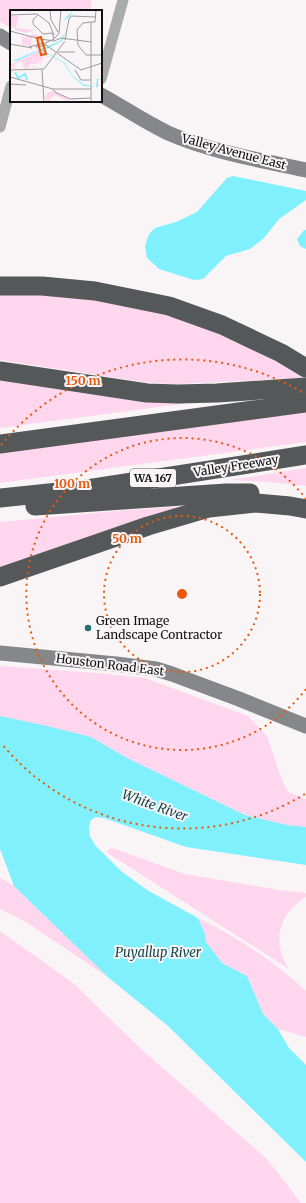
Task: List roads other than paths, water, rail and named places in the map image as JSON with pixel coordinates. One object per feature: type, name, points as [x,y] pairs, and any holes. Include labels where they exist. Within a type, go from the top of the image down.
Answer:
[{"type":"highway","points":[[0,286],[42,286],[95,291],[169,306],[222,324],[306,368]]},
{"type":"highway","points":[[0,371],[147,393],[178,394],[306,387]]},
{"type":"highway","points":[[0,444],[306,402]]},
{"type":"highway","name":"Valley Freeway","points":[[0,498],[87,488],[306,455]]},
{"type":"highway","points":[[0,509],[226,493],[263,493],[306,499]]},
{"type":"highway","points":[[0,577],[148,526],[209,508],[256,503],[306,509]]},
{"type":"street","points":[[102,75],[123,0]]},
{"type":"street","points":[[0,36],[10,42]]},
{"type":"street","points":[[0,127],[10,90]]},
{"type":"street","name":"Valley Avenue East","points":[[102,96],[167,132],[186,140],[230,153],[306,170]]},
{"type":"street","name":"Houston Road East","points":[[0,653],[156,669],[239,699],[306,726]]},
{"type":"water","points":[[233,176],[306,191],[306,200],[279,219],[264,238],[250,249],[226,256],[203,279],[194,280],[159,269],[147,258],[145,246],[149,234],[155,228],[176,222],[197,212],[227,178]]},
{"type":"water","points":[[304,230],[306,230],[306,249],[300,246],[297,239]]},
{"type":"water","name":"Puyallup River","points":[[0,716],[91,737],[127,758],[245,815],[287,825],[306,827],[306,865],[186,847],[104,818],[96,817],[91,820],[89,827],[90,836],[95,845],[121,871],[147,890],[198,918],[205,934],[206,942],[222,963],[247,976],[263,1014],[278,1029],[289,1048],[306,1065],[306,1162],[168,1026],[109,978],[14,886],[0,849]]},
{"type":"place","name":"Green Image Landscape Contractor","points":[[88,628]]},
{"type":"water label","name":"White River","points":[[155,805]]}]
